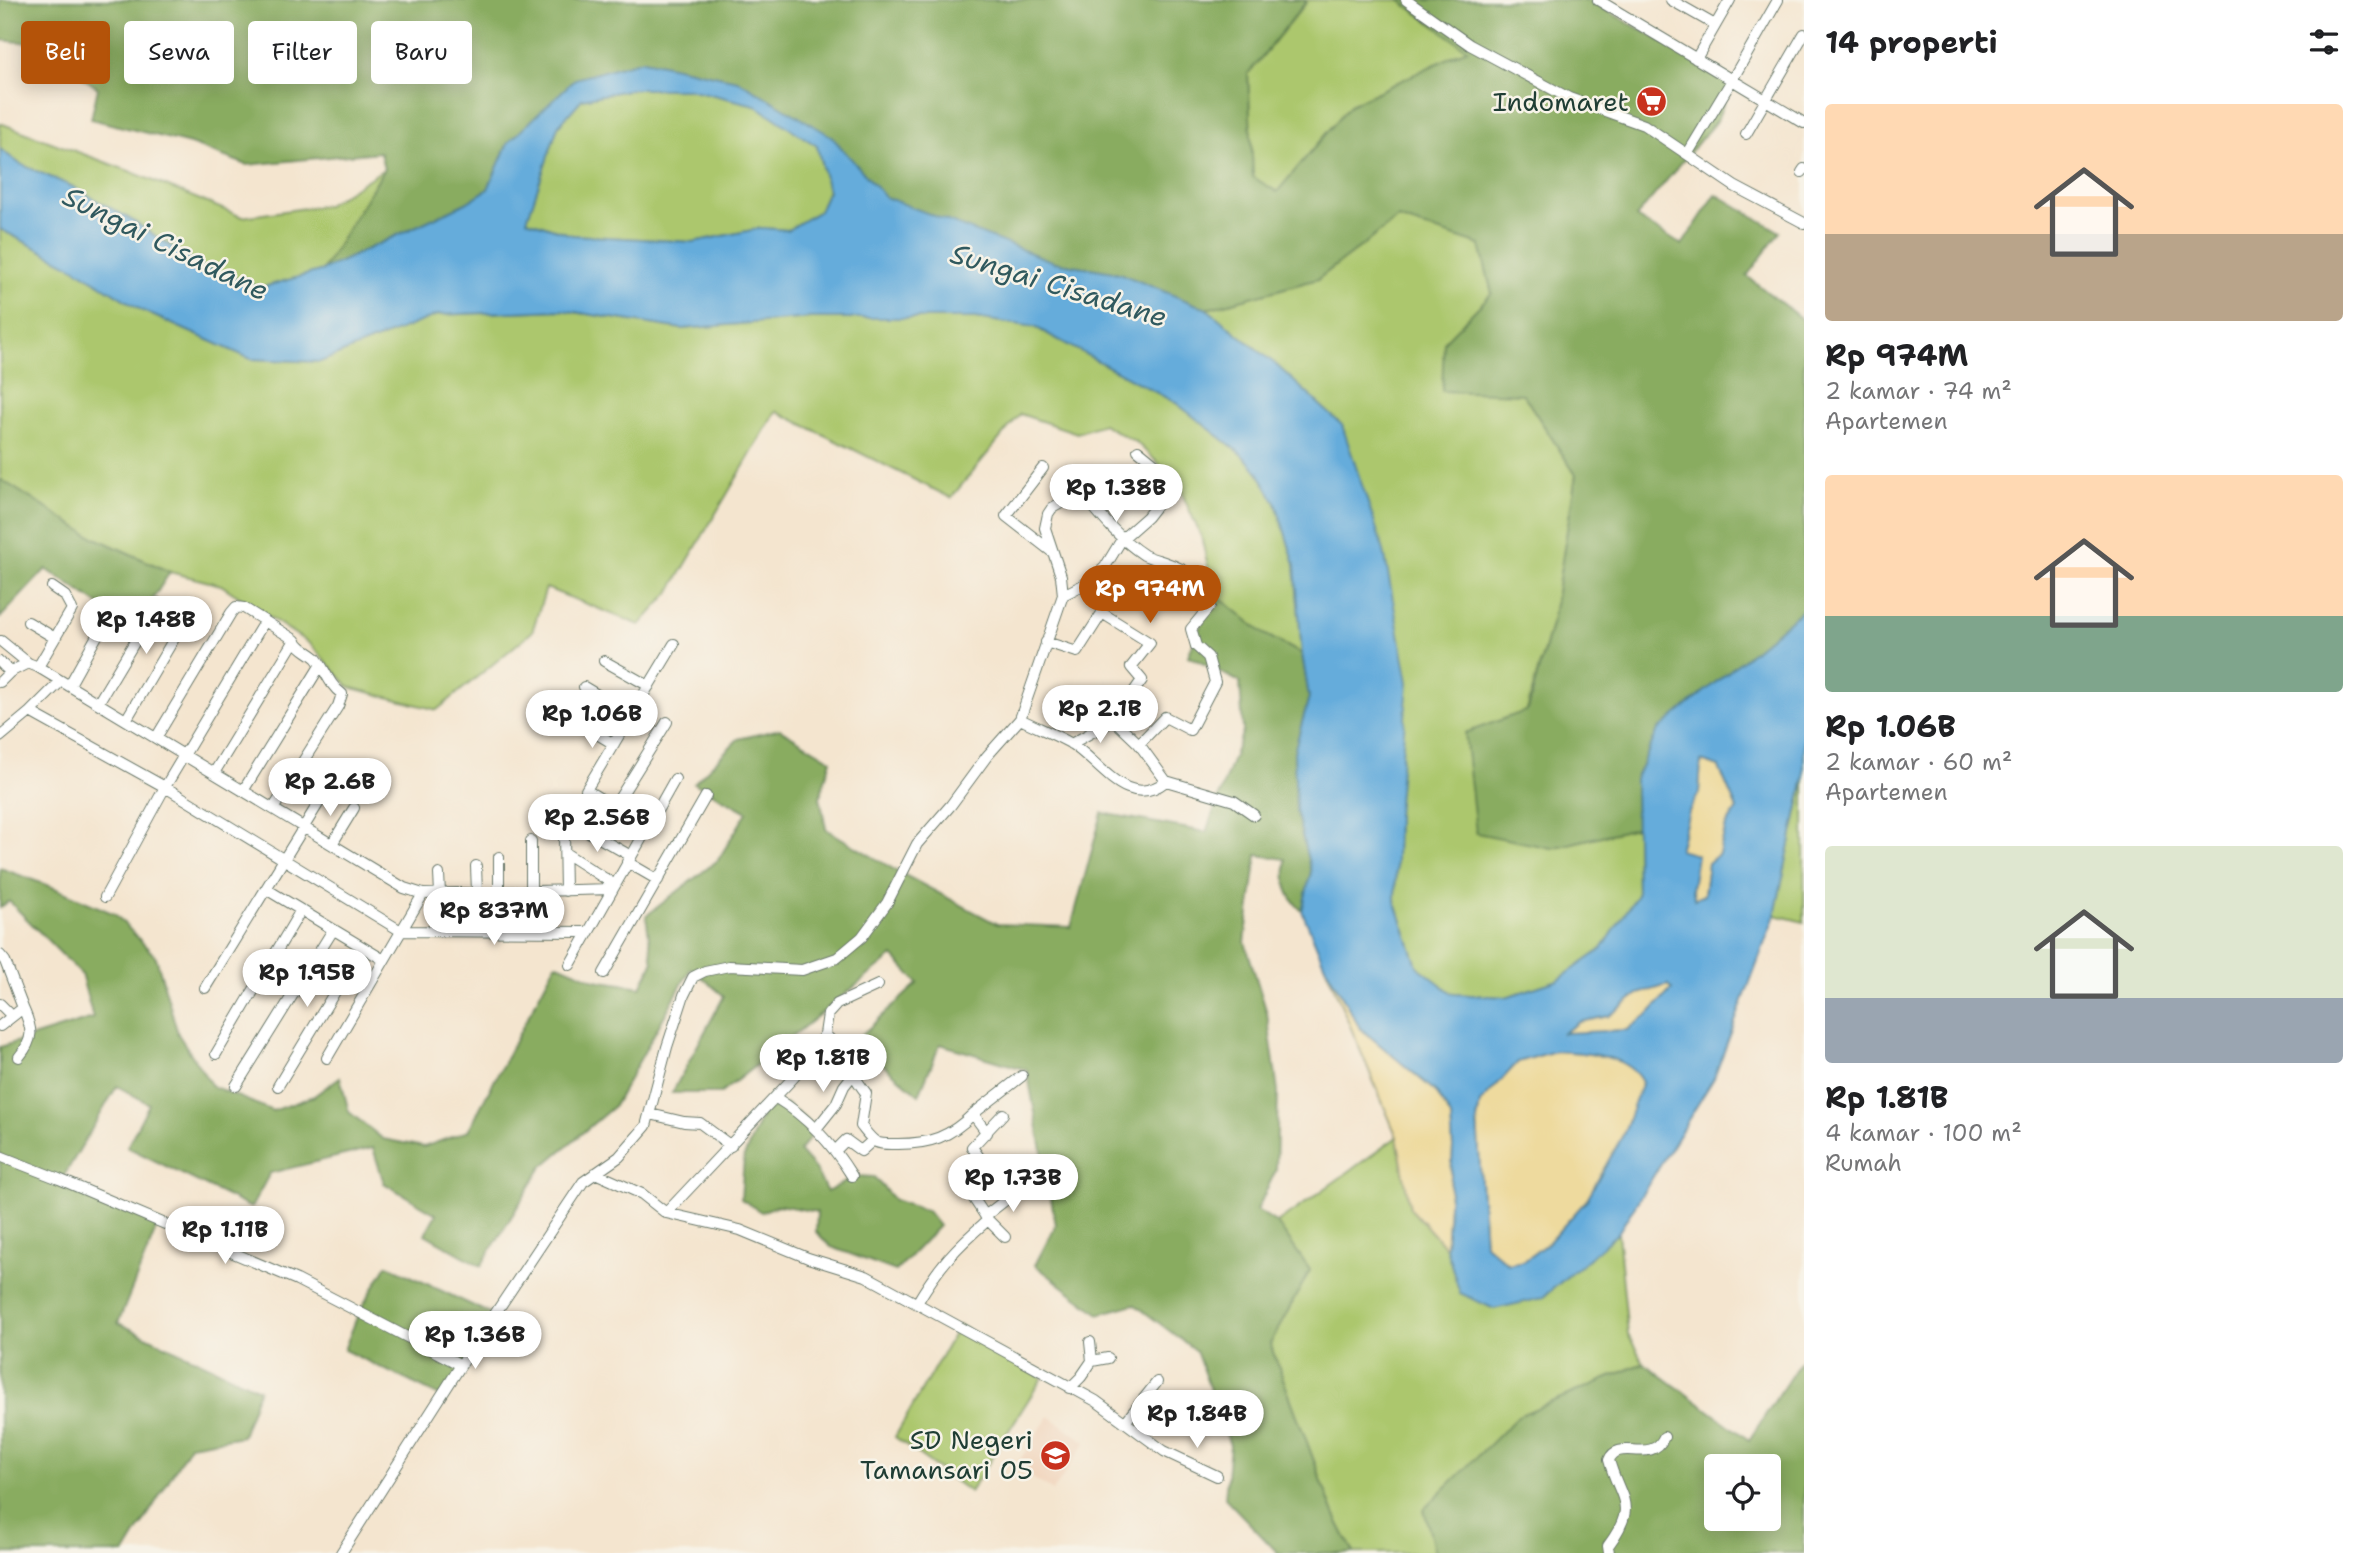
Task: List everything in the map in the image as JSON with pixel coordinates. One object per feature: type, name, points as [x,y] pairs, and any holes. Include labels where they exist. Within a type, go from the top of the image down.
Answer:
[{"type":"street","points":[[1406,0],[1470,45],[1569,98],[1644,125],[1734,186],[1804,223]]},
{"type":"street","points":[[1598,0],[1765,100],[1802,118]]},
{"type":"street","points":[[1671,0],[1715,25]]},
{"type":"street","points":[[1696,59],[1730,0]]},
{"type":"street","points":[[1688,153],[1777,0]]},
{"type":"street","points":[[1746,134],[1804,34]]},
{"type":"street","points":[[1063,595],[1091,581],[1105,567],[1122,539],[1147,517],[1166,494],[1160,468],[1138,450]]},
{"type":"street","points":[[1043,468],[1006,516],[1052,551]]},
{"type":"street","points":[[341,1553],[461,1365],[583,1182],[619,1157],[646,1126],[667,1047],[684,995],[693,977],[705,971],[729,966],[802,970],[837,958],[852,947],[887,903],[918,844],[987,756],[1020,719],[1063,595],[1061,576],[1045,528],[1048,514],[1052,508],[1081,492],[1122,539],[1146,556],[1188,570],[1203,588],[1210,606],[1191,629],[1196,646],[1208,657],[1215,682],[1190,730],[1165,717],[1139,744]]},
{"type":"street","points":[[0,682],[10,672],[33,665],[55,638],[72,608],[65,596],[52,587]]},
{"type":"street","points":[[98,703],[158,603]]},
{"type":"street","points":[[156,738],[236,607],[244,608],[295,640],[300,649],[315,658],[328,680],[342,694],[341,700],[273,809]]},
{"type":"street","points":[[126,720],[192,608]]},
{"type":"street","points":[[1046,642],[1077,652],[1102,613],[1150,643],[1131,667],[1142,680],[1114,720],[1071,744]]},
{"type":"street","points":[[0,737],[65,683],[108,616],[113,614],[123,618],[142,630]]},
{"type":"street","points":[[28,622],[55,638]]},
{"type":"street","points":[[105,897],[165,787],[264,622]]},
{"type":"street","points":[[214,773],[295,640]]},
{"type":"street","points":[[1,641],[33,665],[404,888],[423,894],[565,891],[613,887]]},
{"type":"street","points":[[647,827],[586,790],[674,644]]},
{"type":"street","points":[[604,661],[649,686]]},
{"type":"street","points":[[0,662],[10,672]]},
{"type":"street","points":[[243,791],[320,666]]},
{"type":"street","points":[[584,687],[631,715]]},
{"type":"street","points":[[30,712],[165,787],[401,932],[588,932]]},
{"type":"street","points":[[565,715],[614,744]]},
{"type":"street","points":[[1020,719],[1071,744],[1118,784],[1138,791],[1155,790],[1166,782]]},
{"type":"street","points":[[1114,720],[1139,744],[1166,778],[1166,782]]},
{"type":"street","points":[[614,807],[667,722]]},
{"type":"street","points":[[205,988],[337,773]]},
{"type":"street","points":[[569,965],[675,779]]},
{"type":"street","points":[[1166,782],[1234,801],[1254,815]]},
{"type":"street","points":[[604,973],[706,796]]},
{"type":"street","points":[[332,844],[354,808]]},
{"type":"street","points":[[578,826],[658,880]]},
{"type":"street","points":[[564,835],[565,891]]},
{"type":"street","points":[[531,841],[531,891]]},
{"type":"street","points":[[565,853],[613,887]]},
{"type":"street","points":[[499,857],[499,892]]},
{"type":"street","points":[[477,866],[477,892]]},
{"type":"street","points":[[439,874],[440,893]]},
{"type":"street","points":[[266,889],[384,960]]},
{"type":"street","points":[[327,1058],[423,894]]},
{"type":"street","points":[[216,1054],[301,910]]},
{"type":"street","points":[[236,1086],[333,930]]},
{"type":"street","points":[[278,1086],[362,947]]},
{"type":"street","points":[[0,955],[5,961],[31,1028],[29,1045],[19,1057]]},
{"type":"street","points":[[666,1213],[776,1098],[825,1034],[828,1014],[837,1004],[878,985]]},
{"type":"street","points":[[0,1004],[11,1016]]},
{"type":"street","points":[[0,1026],[23,1008]]},
{"type":"street","points":[[825,1034],[840,1049],[852,1076],[866,1093],[861,1126],[873,1140],[881,1144],[920,1144],[938,1139],[960,1127],[1021,1076]]},
{"type":"street","points":[[816,1129],[852,1076]]},
{"type":"street","points":[[776,1098],[816,1129],[836,1150],[852,1176]]},
{"type":"street","points":[[650,1114],[700,1124],[731,1146]]},
{"type":"street","points":[[973,1114],[987,1133]]},
{"type":"street","points":[[1003,1114],[972,1147],[990,1173],[968,1190],[1004,1237]]},
{"type":"street","points":[[836,1150],[846,1140],[861,1152],[873,1140]]},
{"type":"street","points":[[0,1156],[297,1280],[461,1365]]},
{"type":"street","points":[[596,1173],[642,1194],[666,1213],[740,1230],[808,1258],[866,1276],[1096,1401],[1164,1451],[1217,1476]]},
{"type":"street","points":[[917,1303],[932,1277],[956,1247],[1021,1188]]},
{"type":"street","points":[[1070,1388],[1092,1361],[1090,1342]]},
{"type":"street","points":[[1092,1361],[1108,1358]]},
{"type":"street","points":[[1126,1421],[1157,1382]]},
{"type":"street","points":[[1609,1553],[1608,1546],[1620,1530],[1625,1515],[1626,1500],[1609,1460],[1617,1451],[1651,1451],[1661,1444],[1664,1437]]},
{"type":"shaded area","points":[[1049,1416],[1086,1442],[1053,1491],[1015,1467]]},
{"type":"green space","points":[[0,0],[1303,0],[1306,2],[1248,74],[1253,177],[1277,192],[1350,105],[1467,49],[1399,0],[1588,0],[1732,81],[1717,120],[1636,217],[1682,245],[1716,194],[1780,232],[1747,276],[1804,321],[1804,609],[1658,730],[1635,780],[1636,828],[1551,848],[1476,833],[1465,733],[1528,710],[1553,617],[1576,475],[1523,394],[1442,391],[1444,342],[1492,293],[1480,245],[1398,218],[1318,279],[1207,309],[1119,273],[1054,262],[884,197],[830,136],[737,80],[643,60],[508,143],[488,189],[466,203],[323,270],[384,169],[380,152],[247,165],[190,144],[91,119],[98,88],[92,84],[110,84],[110,21],[21,21],[21,42],[0,40]]},
{"type":"green space","points":[[1303,0],[1399,0],[1468,49],[1350,105],[1278,192],[1253,178],[1248,74],[1306,3]]},
{"type":"green space","points":[[632,89],[689,89],[756,105],[817,146],[828,190],[819,211],[788,230],[762,228],[693,242],[572,235],[527,220],[558,126],[582,99]]},
{"type":"green space","points":[[0,123],[242,217],[327,205],[384,169],[323,270],[260,288],[199,265],[130,219],[71,186],[20,164],[0,149]]},
{"type":"green space","points":[[1398,218],[1480,245],[1492,293],[1444,342],[1523,394],[1576,475],[1553,617],[1527,710],[1551,848],[1636,828],[1637,895],[1602,949],[1558,980],[1506,997],[1453,994],[1417,966],[1395,900],[1397,816],[1342,425],[1274,363],[1207,309],[1318,279]]},
{"type":"green space","points":[[0,229],[71,266],[143,311],[251,359],[320,362],[437,315],[561,310],[682,329],[810,318],[975,318],[1035,327],[1176,403],[1238,451],[1256,469],[1276,503],[1295,565],[1302,654],[1264,634],[1214,593],[1201,536],[1176,480],[1136,442],[1103,424],[1077,433],[1020,414],[951,498],[776,411],[669,593],[640,625],[546,588],[532,632],[437,710],[349,687],[310,644],[221,585],[170,572],[89,535],[0,479]]},
{"type":"green space","points":[[0,479],[89,535],[170,572],[140,619],[103,607],[46,569],[0,618]]},
{"type":"green space","points":[[1214,593],[1264,634],[1302,654],[1309,697],[1294,752],[1296,810],[1311,872],[1302,911],[1287,888],[1286,859],[1257,855],[1245,942],[1267,1013],[1278,1091],[1276,1170],[1257,1210],[1277,1223],[1310,1270],[1270,1344],[1334,1514],[1354,1553],[1278,1553],[1225,1498],[1230,1445],[1196,1351],[1134,1304],[1099,1314],[1035,1265],[1056,1225],[1027,1070],[940,1044],[919,1095],[855,1041],[918,983],[893,956],[721,1093],[672,1093],[724,996],[691,968],[614,1106],[542,1167],[481,1266],[425,1234],[436,1214],[384,1183],[373,1148],[270,1173],[251,1208],[127,1147],[149,1104],[117,1086],[61,1181],[158,1225],[118,1323],[259,1389],[242,1436],[190,1445],[125,1553],[0,1553],[0,1047],[93,1018],[81,974],[9,901],[0,908],[0,868],[115,914],[156,957],[178,1034],[212,1086],[273,1111],[314,1096],[340,1077],[349,1112],[383,1139],[424,1147],[468,1131],[556,963],[595,980],[641,987],[653,963],[646,916],[718,860],[747,812],[694,783],[738,739],[780,729],[831,760],[820,797],[826,829],[895,870],[997,924],[1071,927],[1102,813],[1206,832],[1243,731],[1240,682],[1188,656]]},
{"type":"green space","points":[[1804,778],[1804,922],[1775,915]]},
{"type":"green space","points":[[786,1104],[810,1123],[810,1138],[799,1151],[815,1169],[827,1192],[856,1176],[874,1177],[894,1200],[927,1211],[939,1226],[896,1271],[831,1247],[816,1232],[817,1212],[779,1205],[761,1212],[741,1199],[744,1157],[764,1110]]},
{"type":"green space","points":[[1397,1137],[1410,1208],[1446,1248],[1460,1293],[1542,1298],[1618,1233],[1628,1335],[1644,1363],[1518,1416],[1425,1509],[1435,1553],[1354,1553],[1334,1514],[1270,1344],[1310,1270],[1277,1223]]},
{"type":"green space","points":[[387,1265],[497,1317],[444,1398],[344,1350],[359,1312]]},
{"type":"green space","points":[[959,1325],[1042,1378],[970,1492],[895,1437]]},
{"type":"green space","points":[[1804,1356],[1804,1553],[1435,1553],[1424,1509],[1518,1416],[1644,1363],[1749,1440]]},
{"type":"sand","points":[[1701,761],[1719,767],[1737,809],[1726,826],[1719,854],[1708,863],[1704,895],[1695,899],[1692,888],[1696,855],[1679,851],[1689,811],[1699,793]]},
{"type":"sand","points":[[1324,964],[1360,1028],[1436,1092],[1451,1117],[1453,1148],[1446,1248],[1410,1208],[1397,1137]]},
{"type":"sand","points":[[1668,985],[1672,989],[1650,1013],[1627,1030],[1562,1034],[1579,1022],[1609,1016],[1638,994]]},
{"type":"sand","points":[[1555,1051],[1592,1054],[1616,1060],[1636,1072],[1643,1082],[1623,1135],[1586,1201],[1549,1242],[1524,1261],[1508,1264],[1485,1244],[1477,1120],[1480,1103],[1518,1062]]},
{"type":"water","name":"Sungai Cisadane","points":[[643,60],[737,80],[831,136],[885,197],[1054,262],[1119,273],[1207,309],[1274,363],[1342,425],[1384,551],[1408,682],[1397,816],[1395,900],[1417,966],[1453,994],[1506,997],[1558,980],[1602,949],[1637,895],[1635,780],[1658,730],[1804,609],[1804,778],[1775,915],[1714,1078],[1618,1233],[1542,1298],[1494,1309],[1460,1293],[1446,1248],[1453,1148],[1451,1117],[1436,1092],[1360,1028],[1324,964],[1302,911],[1311,872],[1296,810],[1294,752],[1309,697],[1302,654],[1295,565],[1276,503],[1256,469],[1238,451],[1176,403],[1035,327],[975,318],[810,318],[682,329],[561,310],[437,315],[320,362],[251,359],[143,311],[71,266],[0,229],[0,149],[20,164],[71,186],[130,219],[199,265],[260,288],[323,270],[466,203],[488,189],[508,143],[575,79]],"holes":[[[632,89],[689,89],[755,105],[817,146],[828,191],[819,211],[788,230],[762,228],[693,242],[572,235],[527,220],[558,126],[582,99]],[[1701,761],[1719,767],[1737,809],[1726,826],[1719,854],[1708,863],[1704,895],[1695,899],[1692,888],[1697,855],[1679,850],[1689,811],[1699,793]],[[1668,985],[1672,989],[1650,1013],[1627,1030],[1563,1033],[1579,1022],[1609,1016],[1638,994]],[[1555,1051],[1604,1056],[1626,1065],[1642,1082],[1623,1135],[1586,1201],[1549,1242],[1524,1261],[1508,1264],[1485,1244],[1477,1120],[1480,1103],[1518,1062]]]},
{"type":"place","name":"Indomaret","points":[[1652,102]]},
{"type":"place","name":"SD Negeri Tamansari 05","points":[[1056,1455]]}]
